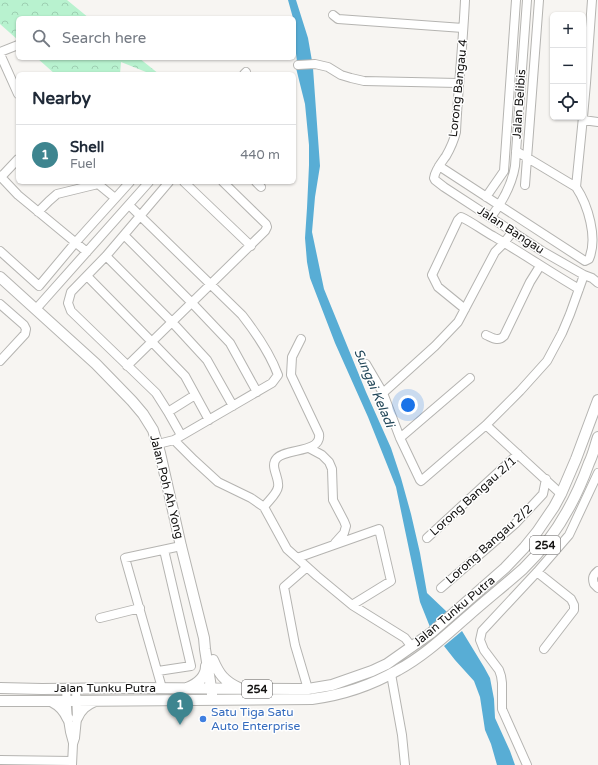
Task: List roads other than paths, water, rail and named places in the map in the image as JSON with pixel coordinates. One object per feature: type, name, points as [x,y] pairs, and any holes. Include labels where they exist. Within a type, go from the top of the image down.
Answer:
[{"type":"main road","name":"Jalan Poh Ah Yong","points":[[0,277],[96,364],[132,401],[143,414],[153,430],[158,444],[204,638],[209,647],[217,700]]},
{"type":"main road","name":"Jalan Tunku Putra","points":[[0,688],[308,689],[332,685],[388,664],[431,633],[454,614],[504,568],[524,548],[537,532],[561,494],[598,400]]},
{"type":"main road","name":"Jalan Tunku Putra","points":[[0,700],[72,701],[312,699],[352,691],[391,674],[438,642],[536,556],[549,539],[575,496],[597,440]]},
{"type":"main road","points":[[185,689],[194,685],[201,679],[210,660]]},
{"type":"main road","points":[[210,660],[226,681],[239,688],[254,689]]},
{"type":"main road","points":[[51,701],[59,705],[73,719],[84,707],[94,701],[101,700]]},
{"type":"street","name":"Lorong Bangau 4","points":[[438,169],[455,138],[456,132],[458,84],[462,55],[465,0]]},
{"type":"street","points":[[486,197],[504,171],[516,0]]},
{"type":"street","name":"Jalan Belibis","points":[[491,217],[500,206],[514,175],[527,0]]},
{"type":"street","points":[[525,185],[539,0]]},
{"type":"street","points":[[586,90],[594,17],[592,0]]},
{"type":"street","points":[[333,15],[338,19],[463,28]]},
{"type":"street","points":[[16,46],[0,53],[16,89]]},
{"type":"street","points":[[298,65],[315,64],[328,67],[341,75],[364,80],[458,84]]},
{"type":"street","points":[[586,119],[598,122]]},
{"type":"street","points":[[576,187],[583,120]]},
{"type":"street","points":[[438,169],[486,197],[585,261],[589,259],[592,252],[592,229],[582,196],[576,187],[516,151]]},
{"type":"street","points":[[16,161],[1,176],[18,195],[87,252]]},
{"type":"street","name":"Jalan Bangau","points":[[438,169],[434,178],[435,180],[542,250],[593,279]]},
{"type":"street","points":[[38,212],[57,194],[98,184],[115,198]]},
{"type":"street","points":[[0,250],[39,286],[128,184]]},
{"type":"street","points":[[36,309],[147,184]]},
{"type":"street","points":[[167,184],[124,236],[71,292],[68,303],[71,310],[156,393],[181,435]]},
{"type":"street","points":[[186,184],[251,246]]},
{"type":"street","points":[[127,366],[251,246],[267,228],[266,224],[225,184]]},
{"type":"street","points":[[129,205],[242,315],[253,329],[274,364],[278,375],[272,384],[174,440],[158,444]]},
{"type":"street","points":[[465,310],[438,287],[432,275],[458,220],[461,217],[579,290]]},
{"type":"street","points":[[383,393],[435,346],[458,322],[495,252],[513,231]]},
{"type":"street","points":[[124,236],[230,343],[257,392]]},
{"type":"street","points":[[106,256],[172,322],[207,360],[233,406]]},
{"type":"street","points":[[486,335],[495,340],[501,339],[504,336],[530,282],[540,266]]},
{"type":"street","points":[[87,276],[184,376],[209,420]]},
{"type":"street","points":[[366,364],[383,393],[400,438],[421,481],[486,425],[547,361],[562,332],[579,290],[593,279]]},
{"type":"street","points":[[0,304],[24,325],[26,330],[25,334],[0,361]]},
{"type":"street","points":[[301,339],[292,357],[291,375],[319,434],[322,455]]},
{"type":"street","points":[[400,438],[470,378]]},
{"type":"street","points":[[168,412],[195,395]]},
{"type":"street","points":[[486,425],[561,494]]},
{"type":"street","points":[[585,436],[597,440]]},
{"type":"street","points":[[264,507],[277,491],[279,486],[274,466],[276,459],[283,454],[309,448],[317,444],[320,438]]},
{"type":"street","points":[[174,440],[218,482],[251,498],[264,507],[287,549],[307,567],[352,605],[405,638],[412,647]]},
{"type":"street","points":[[309,448],[322,455],[331,466],[333,472],[333,500],[346,526],[344,533],[334,544]]},
{"type":"street","name":"Lorong Bangau 2/1","points":[[427,538],[518,454]]},
{"type":"street","points":[[527,765],[502,709],[501,676],[499,670],[484,650],[480,640],[482,631],[569,535],[598,473]]},
{"type":"street","name":"Lorong Bangau 2/2","points":[[441,588],[515,524],[543,494],[546,480]]},
{"type":"street","points":[[297,558],[379,529],[391,581],[352,605]]},
{"type":"street","points":[[162,688],[125,558],[181,546]]},
{"type":"street","points":[[158,671],[191,666],[164,550]]},
{"type":"street","points":[[307,567],[284,587],[295,645],[308,689]]},
{"type":"street","points":[[537,572],[571,599],[574,605],[574,610],[544,649]]},
{"type":"street","points":[[596,573],[592,580],[598,588]]},
{"type":"street","points":[[100,618],[140,608]]},
{"type":"street","points":[[391,674],[402,735],[405,765]]},
{"type":"street","points":[[0,760],[21,763],[72,763],[73,744],[69,731],[73,719],[71,688]]},
{"type":"water","points":[[288,0],[296,0],[308,38],[312,61],[297,62],[296,16],[292,16]]},
{"type":"water","points":[[296,68],[313,68],[320,166],[315,197],[312,232],[324,289],[366,392],[391,448],[411,514],[427,593],[447,612],[430,627],[420,602],[396,487],[368,417],[335,343],[310,278],[305,238],[309,145],[305,104]]},
{"type":"water","points":[[462,631],[490,678],[494,699],[495,718],[515,765],[497,765],[485,730],[480,697],[474,681],[444,646]]},
{"type":"place","name":"Satu Tiga Satu Auto Enterprise","points":[[203,719]]},
{"type":"place","name":"Shell","points":[[180,725]]},
{"type":"water label","name":"Sungai Keladi","points":[[374,388]]}]
